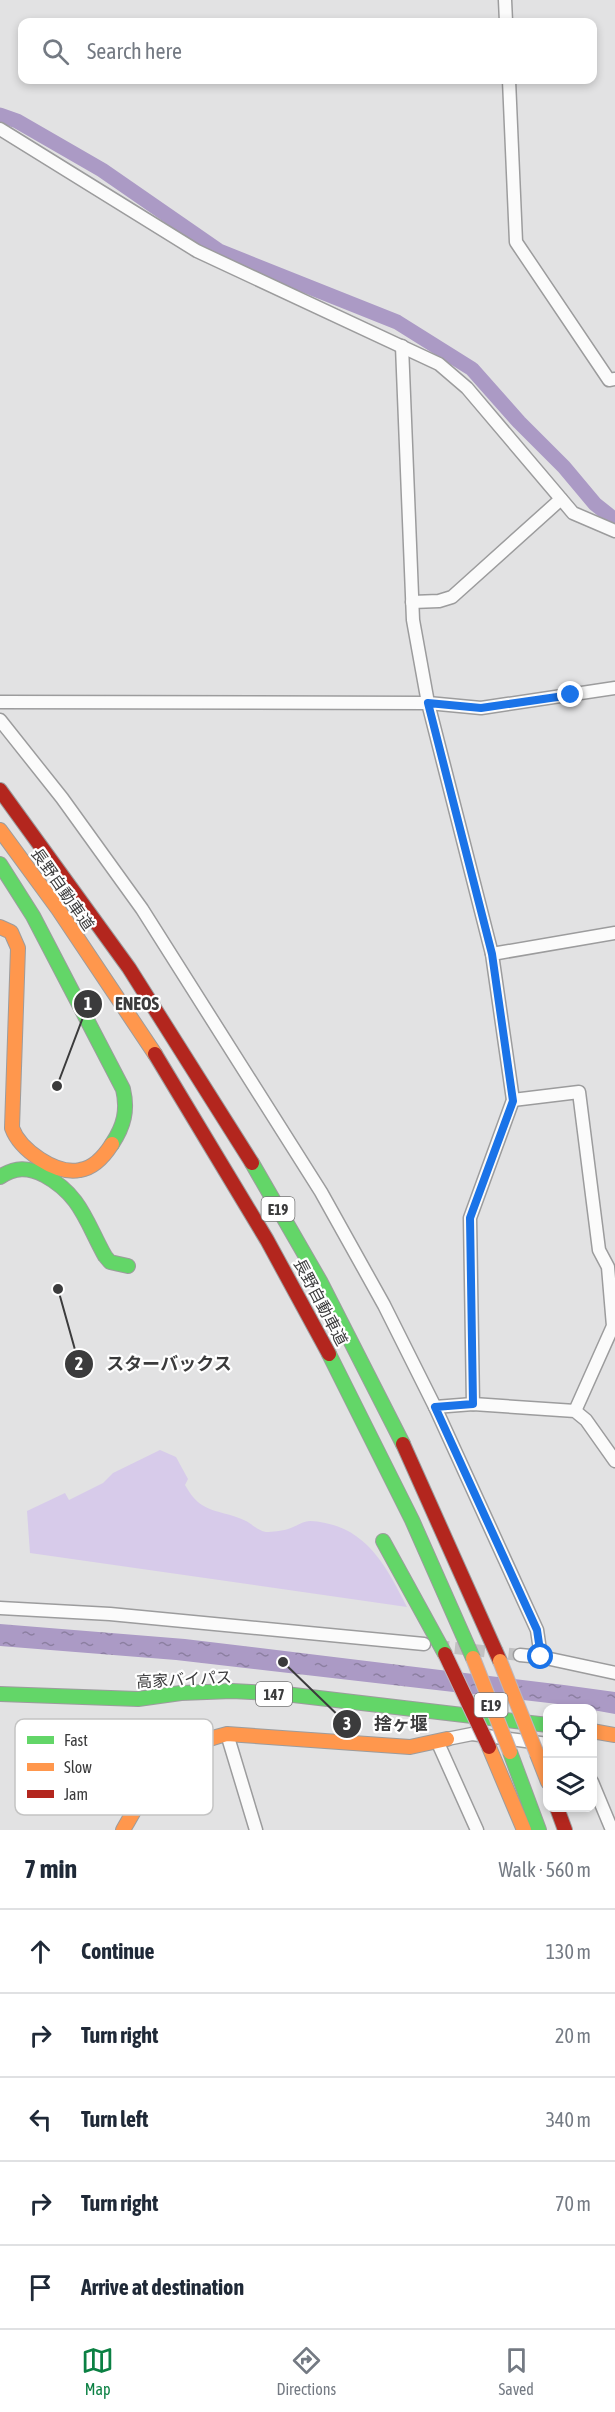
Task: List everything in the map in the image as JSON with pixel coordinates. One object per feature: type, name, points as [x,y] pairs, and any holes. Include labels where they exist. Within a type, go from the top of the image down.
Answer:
[{"type":"main road","name":"長野自動車道","points":[[0,790],[74,889],[147,995],[251,1161],[321,1282],[426,1492],[500,1661],[542,1749]]},
{"type":"main road","name":"長野自動車道","points":[[0,830],[126,1007],[234,1181],[292,1282],[344,1380],[404,1502],[472,1658],[539,1830]]},
{"type":"main road","points":[[0,864],[33,916],[123,1089],[126,1103],[123,1123],[102,1158],[86,1169],[60,1168],[30,1154],[15,1138],[13,1118],[18,948],[11,932],[0,927]]},
{"type":"main road","points":[[0,1177],[8,1171],[27,1167],[62,1185],[72,1197],[105,1256],[110,1262],[128,1266]]},
{"type":"main road","points":[[383,1541],[445,1654],[489,1747],[524,1830]]},
{"type":"main road","name":"高家バイパス","points":[[0,1694],[138,1699],[181,1693],[232,1691],[285,1694],[543,1724]]},
{"type":"main road","points":[[597,1732],[615,1735]]},
{"type":"main road","points":[[213,1738],[226,1734],[410,1748],[443,1741]]},
{"type":"main road","points":[[558,1812],[565,1830]]},
{"type":"main road","points":[[123,1830],[132,1815]]},
{"type":"street","points":[[505,0],[506,18]]},
{"type":"street","points":[[509,84],[516,242],[609,380],[615,379]]},
{"type":"street","points":[[0,129],[197,251],[439,364],[467,388],[573,513],[615,531]]},
{"type":"street","points":[[402,345],[413,620],[428,703],[492,954],[513,1101],[470,1218],[473,1404]]},
{"type":"street","points":[[412,602],[439,601],[452,597],[561,499]]},
{"type":"street","points":[[0,702],[428,703],[481,708],[615,688]]},
{"type":"street","points":[[0,720],[62,798],[142,909],[321,1192],[384,1305],[435,1407],[537,1630],[541,1657]]},
{"type":"street","points":[[492,954],[615,933]]},
{"type":"street","points":[[513,1101],[579,1092],[599,1250],[611,1265],[613,1326],[574,1411]]},
{"type":"street","points":[[435,1407],[473,1404],[574,1411],[586,1420],[615,1461]]},
{"type":"street","points":[[0,1608],[122,1615],[424,1644]]},
{"type":"street","points":[[520,1655],[541,1657],[615,1673]]},
{"type":"street","points":[[226,1734],[256,1830]]},
{"type":"street","points":[[477,1830],[443,1741],[472,1734],[542,1749]]},
{"type":"street","points":[[597,1794],[612,1830]]},
{"type":"shaded area","points":[[160,1450],[176,1457],[188,1479],[185,1485],[191,1495],[205,1507],[246,1521],[266,1532],[286,1530],[310,1521],[329,1524],[359,1538],[381,1562],[407,1607],[30,1553],[27,1511],[65,1493],[69,1500],[103,1483],[113,1473]]},
{"type":"water","points":[[0,1624],[185,1639],[615,1692],[615,1714],[597,1711],[597,1704],[557,1704],[176,1660],[0,1646]]},
{"type":"waterway","points":[[0,115],[17,121],[102,170],[219,251],[397,322],[472,369],[519,422],[564,467],[595,504],[615,520]]},
{"type":"tunnel","points":[[437,1646],[520,1655]]},
{"type":"traffic: fast","points":[[0,864],[33,916],[123,1089],[124,1118],[112,1144]]},
{"type":"traffic: fast","points":[[252,1163],[320,1281],[403,1444]]},
{"type":"traffic: fast","points":[[0,1177],[11,1171],[27,1169],[44,1175],[56,1183],[75,1200],[110,1262],[128,1266]]},
{"type":"traffic: fast","points":[[329,1354],[412,1520],[473,1658]]},
{"type":"traffic: fast","points":[[383,1541],[445,1654]]},
{"type":"traffic: fast","points":[[0,1694],[138,1699],[181,1693],[232,1691],[285,1694],[543,1724]]},
{"type":"traffic: fast","points":[[510,1752],[539,1830]]},
{"type":"traffic: slow","points":[[0,830],[58,909],[155,1054]]},
{"type":"traffic: slow","points":[[0,927],[11,932],[18,948],[12,1128],[16,1136],[40,1159],[60,1169],[71,1171],[85,1169],[94,1164],[112,1144]]},
{"type":"traffic: slow","points":[[473,1658],[510,1752]]},
{"type":"traffic: slow","points":[[500,1661],[537,1754]]},
{"type":"traffic: slow","points":[[597,1732],[615,1735]]},
{"type":"traffic: slow","points":[[213,1738],[227,1734],[410,1747],[447,1739]]},
{"type":"traffic: slow","points":[[489,1747],[524,1830]]},
{"type":"traffic: slow","points":[[537,1754],[543,1769]]},
{"type":"traffic: slow","points":[[123,1830],[132,1815]]},
{"type":"traffic: jam","points":[[0,790],[129,968],[252,1163]]},
{"type":"traffic: jam","points":[[155,1054],[267,1240],[329,1354]]},
{"type":"traffic: jam","points":[[403,1444],[500,1661]]},
{"type":"traffic: jam","points":[[445,1654],[489,1747]]},
{"type":"traffic: jam","points":[[558,1812],[565,1830]]},
{"type":"place","name":"ENEOS","points":[[57,1086]]},
{"type":"place","name":"スターバックス","points":[[58,1289]]},
{"type":"place","name":"捨ヶ堰","points":[[283,1662]]},
{"type":"route","points":[[541,1657],[537,1630],[435,1407],[473,1404],[470,1218],[513,1101],[492,954],[428,703],[481,708],[571,695]]}]
